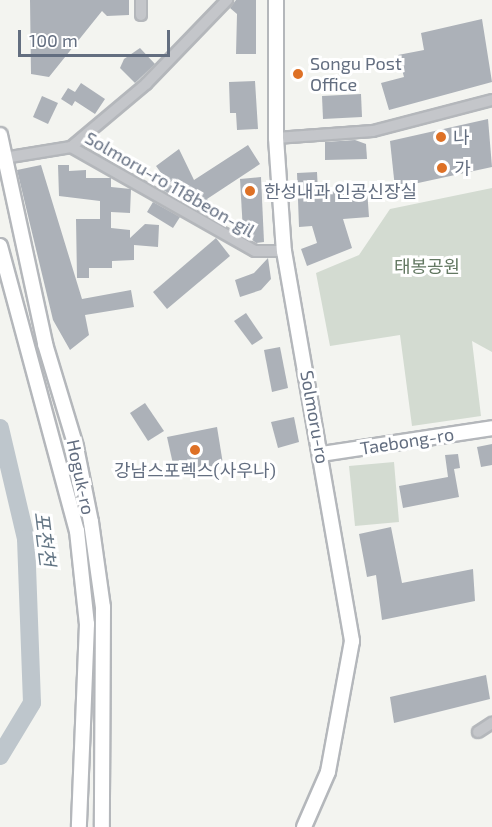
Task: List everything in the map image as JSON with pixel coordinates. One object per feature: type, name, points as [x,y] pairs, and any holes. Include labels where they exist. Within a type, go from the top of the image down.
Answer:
[{"type":"main road","name":"Solmoru-ro","points":[[276,0],[276,138],[284,251],[321,454],[351,641],[328,772],[304,827]]},
{"type":"main road","name":"Hoguk-ro","points":[[0,135],[91,522],[103,607],[102,827]]},
{"type":"main road","name":"Hoguk-ro","points":[[0,246],[77,531],[87,624],[79,827]]},
{"type":"main road","name":"Taebong-ro","points":[[321,454],[492,428]]},
{"type":"street","points":[[141,0],[141,15]]},
{"type":"street","points":[[71,147],[146,84],[227,0]]},
{"type":"street","points":[[276,138],[374,131],[492,100]]},
{"type":"street","name":"Solmoru-ro 118beon-gil","points":[[4,158],[71,147],[255,251],[284,251]]},
{"type":"street","points":[[478,732],[492,723]]},
{"type":"green space","name":"태봉공원","points":[[492,188],[492,352],[472,341],[481,416],[412,426],[400,335],[330,346],[316,273],[359,255],[390,209]]},
{"type":"green space","points":[[394,462],[399,522],[355,526],[349,466]]},
{"type":"building","points":[[30,0],[129,0],[129,15],[107,16],[102,11],[49,77],[31,74]]},
{"type":"building","points":[[236,0],[256,0],[256,54],[236,54],[237,14],[230,8]]},
{"type":"building","points":[[482,19],[492,82],[389,110],[381,83],[404,77],[398,55],[424,50],[421,33]]},
{"type":"building","points":[[140,48],[155,64],[135,83],[120,68],[124,59]]},
{"type":"building","points":[[255,81],[258,129],[237,130],[236,113],[230,113],[229,82]]},
{"type":"building","points":[[81,83],[105,99],[95,114],[75,101],[72,106],[61,99],[68,88],[75,92]]},
{"type":"building","points":[[361,94],[362,117],[323,119],[322,96]]},
{"type":"building","points":[[42,96],[58,103],[48,124],[33,117]]},
{"type":"building","points":[[488,119],[492,167],[395,188],[390,141]]},
{"type":"building","points":[[355,140],[366,144],[367,159],[325,160],[325,142]]},
{"type":"building","points":[[248,145],[260,164],[207,199],[212,205],[205,214],[163,190],[169,184],[156,166],[179,149],[194,180]]},
{"type":"building","points":[[41,165],[82,299],[131,290],[134,307],[85,315],[89,335],[70,350],[53,320],[17,170]]},
{"type":"building","points":[[58,165],[69,165],[69,171],[86,170],[86,178],[111,178],[111,187],[131,189],[130,213],[111,212],[111,228],[130,230],[130,238],[145,224],[159,225],[158,247],[134,245],[134,260],[112,261],[112,268],[89,268],[89,278],[77,278],[76,219],[100,219],[100,201],[59,196]]},
{"type":"building","points":[[317,172],[318,192],[367,189],[369,217],[343,219],[352,248],[307,266],[301,249],[317,243],[312,226],[299,227],[297,173]]},
{"type":"building","points":[[261,177],[264,242],[256,243],[243,232],[240,179]]},
{"type":"building","points":[[153,202],[180,217],[173,228],[147,212]]},
{"type":"building","points":[[216,238],[230,256],[167,309],[153,292]]},
{"type":"building","points":[[268,258],[271,279],[261,290],[240,297],[235,280],[254,273]]},
{"type":"building","points":[[246,313],[263,338],[252,345],[234,321]]},
{"type":"building","points":[[280,347],[288,388],[272,392],[264,350]]},
{"type":"building","points":[[145,403],[164,431],[148,441],[130,413]]},
{"type":"building","points":[[294,417],[299,442],[278,448],[271,422]]},
{"type":"building","name":"강남스포렉스(사우나)","points":[[217,427],[223,464],[175,473],[167,437]]},
{"type":"building","points":[[492,444],[492,465],[481,467],[477,447]]},
{"type":"building","points":[[458,454],[460,468],[454,469],[459,497],[403,508],[399,486],[448,477],[445,455]]},
{"type":"building","points":[[391,527],[402,583],[473,569],[475,601],[382,620],[376,575],[367,577],[359,534]]},
{"type":"building","points":[[486,675],[490,699],[394,723],[390,697]]},
{"type":"waterway","name":"포천천","points":[[0,428],[26,539],[32,703],[0,756]]},
{"type":"place","name":"Songu Post Office","points":[[298,74]]},
{"type":"place","name":"나","points":[[441,137]]},
{"type":"place","name":"가","points":[[442,168]]},
{"type":"place","name":"한성내과 인공신장실","points":[[250,191]]},
{"type":"place","name":"강남스포렉스(사우나)","points":[[195,450]]}]
